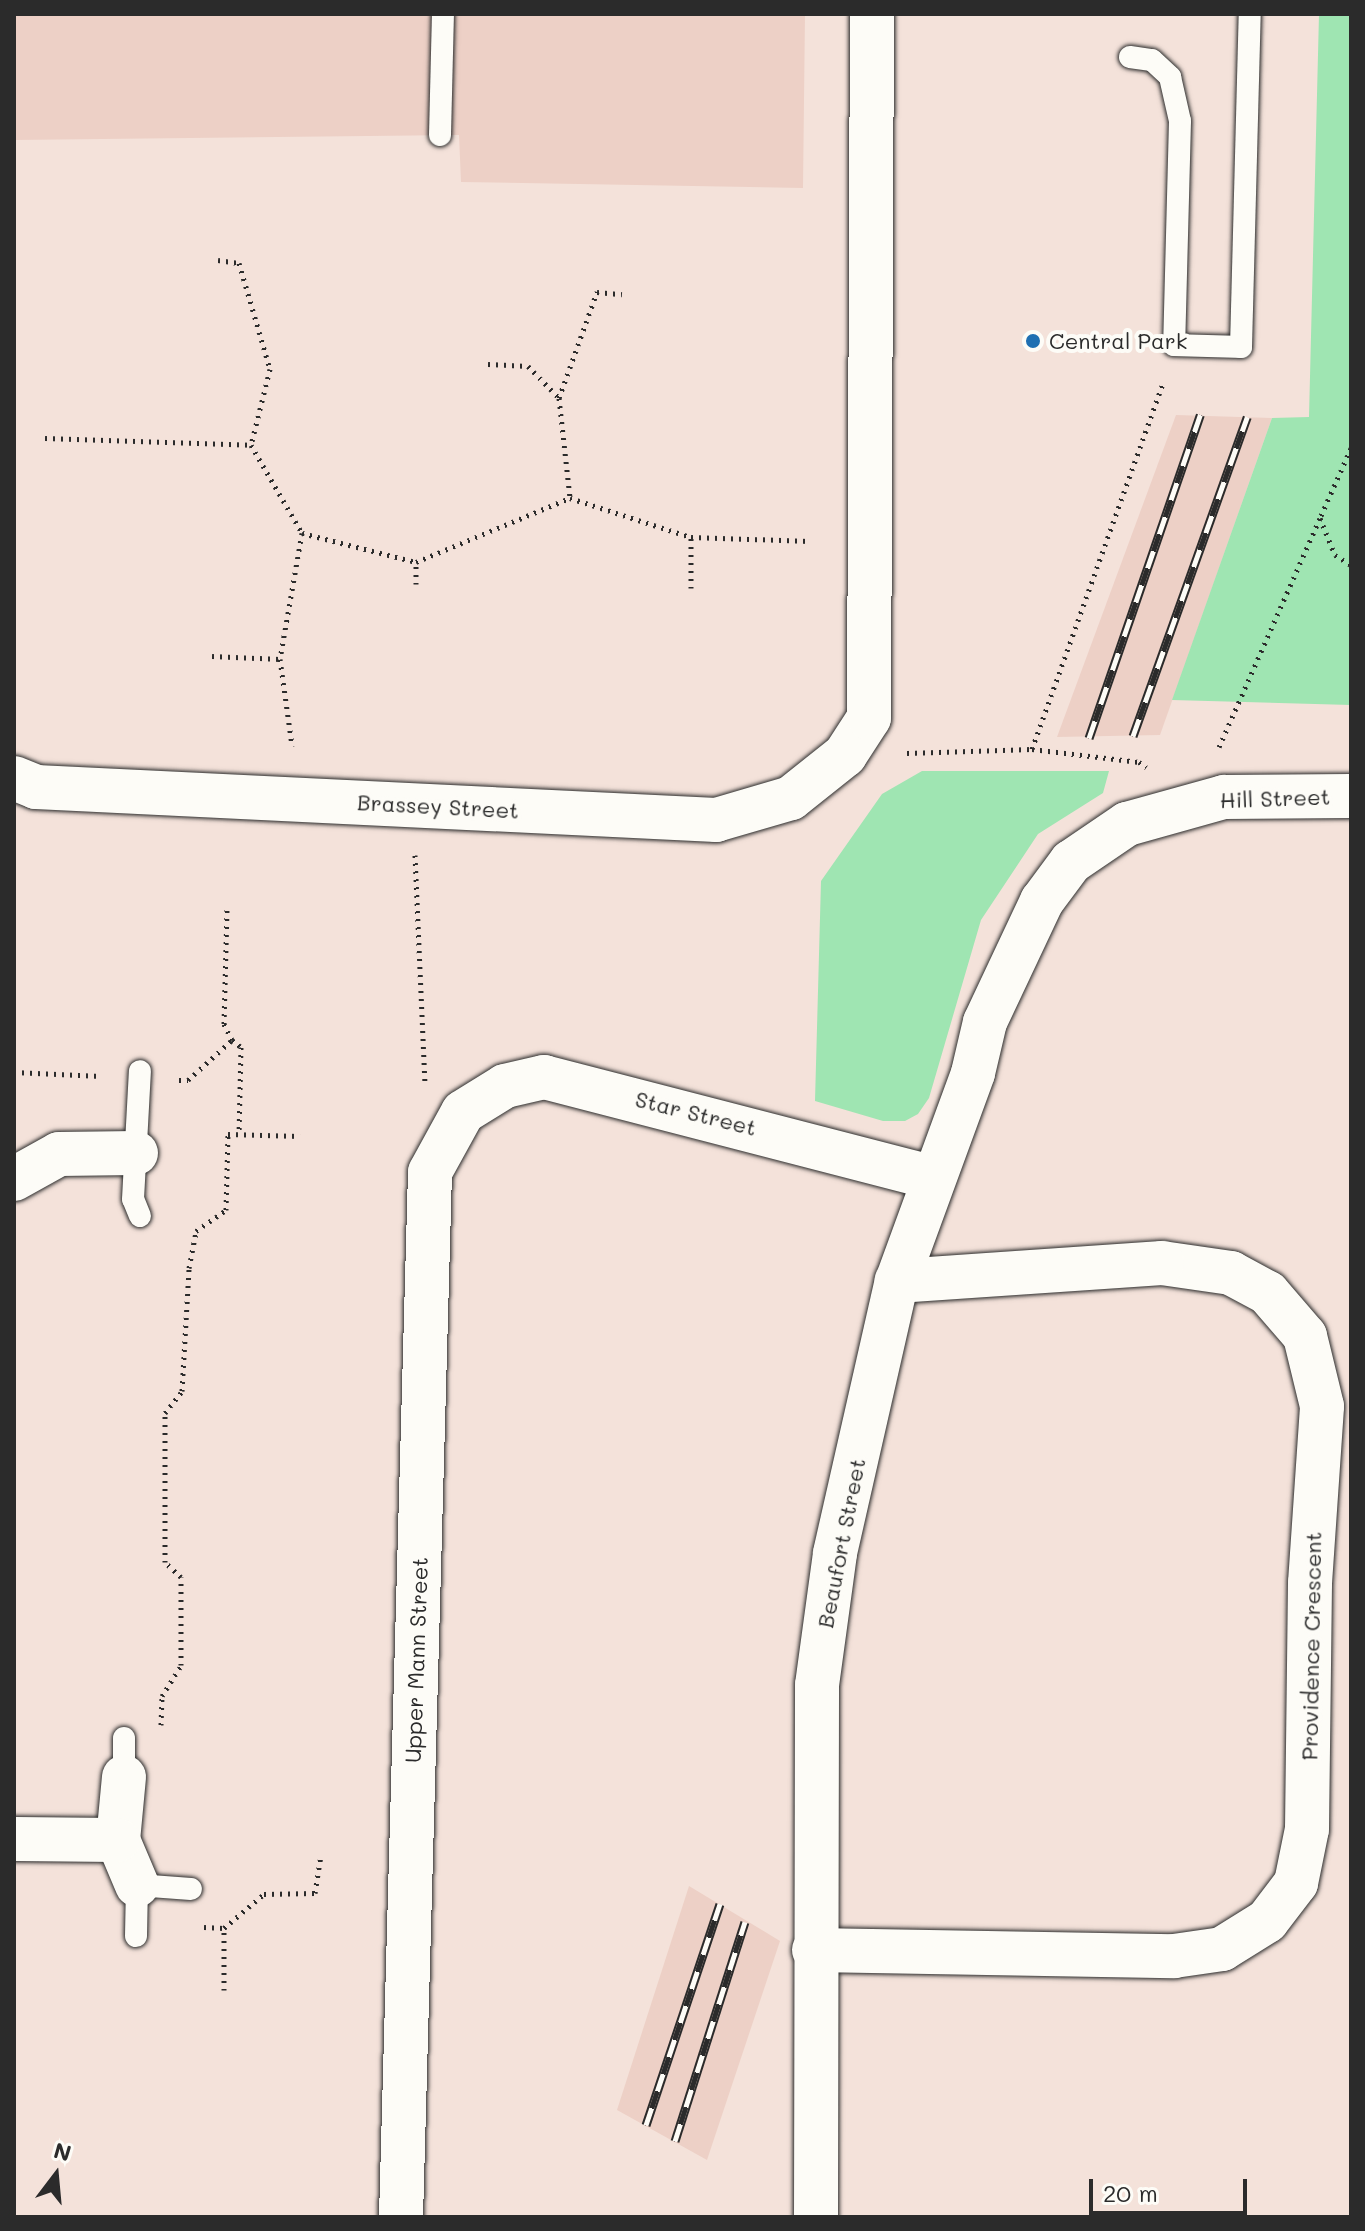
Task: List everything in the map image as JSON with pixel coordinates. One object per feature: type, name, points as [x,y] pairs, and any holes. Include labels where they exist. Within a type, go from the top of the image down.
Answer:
[{"type":"street","name":"Brassey Street","points":[[14,778],[36,787],[716,820],[791,798],[845,755],[869,718],[872,14]]},
{"type":"street","name":"Hill Street","points":[[1042,901],[1071,862],[1127,824],[1182,806],[1224,797],[1351,796]]},
{"type":"street","name":"Beaufort Street","points":[[816,2217],[814,1950],[817,1685],[835,1553],[897,1281],[932,1177],[973,1073],[985,1022],[1042,901]]},
{"type":"street","name":"Star Street","points":[[463,1112],[505,1086],[544,1077],[932,1177]]},
{"type":"street","name":"Upper Mann Street","points":[[401,2217],[430,1172],[463,1112]]},
{"type":"street","points":[[14,1179],[59,1154],[136,1153]]},
{"type":"street","name":"Providence Crescent","points":[[814,1950],[1174,1956],[1222,1949],[1267,1921],[1296,1883],[1307,1829],[1310,1583],[1322,1406],[1305,1336],[1268,1293],[1231,1273],[1176,1265],[897,1281]]},
{"type":"street","points":[[124,1758],[118,1840],[137,1885]]},
{"type":"street","points":[[14,1839],[118,1840]]},
{"type":"lane","points":[[440,135],[443,14]]},
{"type":"lane","points":[[1130,57],[1152,60],[1170,77],[1180,121],[1174,345],[1241,347],[1250,14]]},
{"type":"lane","points":[[140,1074],[133,1199],[140,1216]]},
{"type":"lane","points":[[136,1936],[137,1885],[191,1889]]},
{"type":"path","points":[[218,260],[239,263],[270,369],[251,445],[302,533],[280,659],[292,746]]},
{"type":"path","points":[[570,498],[559,398],[597,292],[622,294]]},
{"type":"path","points":[[1032,749],[1174,345]]},
{"type":"path","points":[[488,364],[528,366],[559,398]]},
{"type":"path","points":[[45,438],[251,445]]},
{"type":"path","points":[[918,753],[1032,749],[1139,762],[1182,806],[1351,448]]},
{"type":"path","points":[[302,533],[416,562],[570,498],[691,537],[809,541]]},
{"type":"path","points":[[1320,518],[1335,555],[1351,565]]},
{"type":"path","points":[[691,537],[691,588]]},
{"type":"path","points":[[416,562],[416,584]]},
{"type":"path","points":[[212,656],[280,659]]},
{"type":"path","points":[[415,851],[426,1088]]},
{"type":"path","points":[[227,907],[224,1024],[232,1040],[241,1047],[239,1134]]},
{"type":"path","points":[[14,1072],[140,1074],[188,1080],[232,1040]]},
{"type":"path","points":[[161,1728],[162,1696],[181,1665],[181,1577],[165,1562],[165,1413],[182,1391],[189,1268],[196,1231],[226,1210],[228,1134],[300,1136]]},
{"type":"path","points":[[224,1990],[224,1928],[264,1894],[315,1893],[321,1856]]},
{"type":"shaded area","points":[[14,14],[805,14],[803,188],[461,182],[459,135],[14,140]]},
{"type":"shaded area","points":[[1176,415],[1272,418],[1160,735],[1057,737]]},
{"type":"shaded area","points":[[689,1886],[780,1941],[707,2160],[617,2110]]},
{"type":"green space","points":[[1319,14],[1351,14],[1351,705],[1172,700],[1272,418],[1309,417]]},
{"type":"green space","points":[[922,771],[1109,771],[1103,793],[1038,834],[981,920],[929,1098],[918,1114],[905,1121],[883,1121],[815,1101],[821,881],[882,794]]},
{"type":"railway","points":[[1089,738],[1200,415]]},
{"type":"railway","points":[[1133,736],[1247,417]]},
{"type":"railway","points":[[646,2125],[720,1904]]},
{"type":"railway","points":[[675,2141],[745,1922]]},
{"type":"place","name":"Central Park","points":[[1033,341]]}]
